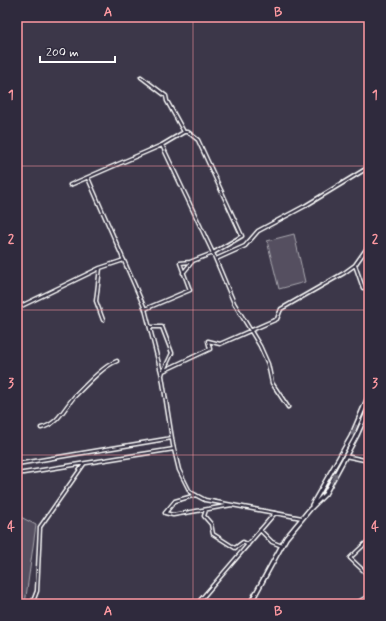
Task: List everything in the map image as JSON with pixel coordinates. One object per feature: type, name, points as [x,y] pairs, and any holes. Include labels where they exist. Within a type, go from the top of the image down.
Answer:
[{"type":"main road","points":[[310,508],[351,437],[369,395]]},
{"type":"main road","points":[[250,604],[282,546],[310,508],[325,494],[346,456],[369,408]]},
{"type":"street","points":[[141,77],[166,96],[166,101],[184,132]]},
{"type":"street","points":[[70,185],[162,145],[184,132],[188,132],[198,140],[242,236],[213,253],[192,262],[180,264],[190,290],[145,309]]},
{"type":"street","points":[[162,145],[216,259],[234,304],[252,331],[268,364],[272,383],[288,407]]},
{"type":"street","points":[[216,259],[245,246],[258,231],[308,204],[369,167]]},
{"type":"street","points":[[88,178],[145,309],[162,376],[179,470],[190,492],[206,500],[302,518]]},
{"type":"street","points":[[163,371],[207,351],[210,348],[208,341],[220,344],[277,320],[281,309],[344,273],[355,265],[369,245]]},
{"type":"street","points":[[17,308],[100,268],[124,260]]},
{"type":"street","points":[[184,273],[192,262]]},
{"type":"street","points":[[355,265],[363,288]]},
{"type":"street","points":[[100,268],[96,301],[103,320]]},
{"type":"street","points":[[150,327],[162,327],[172,353],[162,376]]},
{"type":"street","points":[[41,428],[58,419],[74,397],[109,364],[117,361]]},
{"type":"street","points":[[17,464],[172,438]]},
{"type":"street","points":[[17,474],[174,449]]},
{"type":"street","points":[[346,456],[369,461]]},
{"type":"street","points":[[32,604],[37,591],[40,527],[84,463]]},
{"type":"street","points":[[197,495],[175,501],[165,514],[173,515],[233,505]]},
{"type":"street","points":[[206,510],[204,516],[211,524],[212,534],[233,548],[236,548],[244,542],[248,545]]},
{"type":"street","points":[[198,604],[275,513]]},
{"type":"street","points":[[260,530],[272,542],[282,546]]},
{"type":"street","points":[[369,540],[350,558],[369,576]]},
{"type":"street","points":[[355,604],[369,596]]},
{"type":"shaded area","points":[[294,234],[305,282],[279,289],[267,241]]},
{"type":"shaded area","points":[[17,515],[36,525],[25,604],[17,604]]}]
